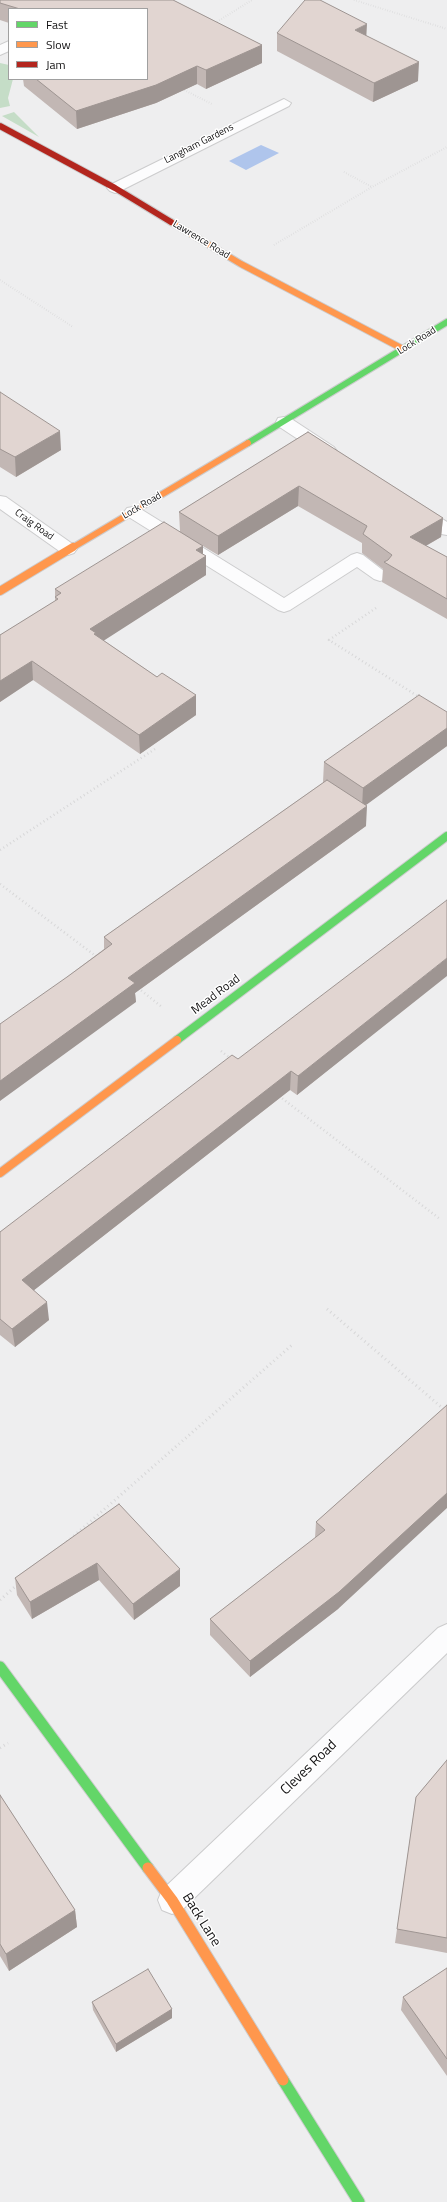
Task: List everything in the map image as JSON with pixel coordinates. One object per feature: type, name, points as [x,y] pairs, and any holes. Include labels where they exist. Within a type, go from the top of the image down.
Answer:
[{"type":"street","points":[[0,52],[8,46]]},
{"type":"street","name":"Langham Gardens","points":[[115,188],[244,121],[284,103]]},
{"type":"street","name":"Lawrence Road","points":[[0,126],[115,188],[241,264],[403,349]]},
{"type":"street","name":"Lock Road","points":[[0,591],[284,422],[447,322]]},
{"type":"street","points":[[284,422],[343,461]]},
{"type":"street","points":[[401,500],[447,530]]},
{"type":"street","name":"Craig Road","points":[[0,501],[68,550]]},
{"type":"street","points":[[132,512],[284,606],[357,559],[380,575]]},
{"type":"street","name":"Mead Road","points":[[0,1173],[447,836]]},
{"type":"street","name":"Cleves Road","points":[[172,1900],[447,1636]]},
{"type":"street","name":"Back Lane","points":[[0,1666],[172,1900],[359,2202]]},
{"type":"path","points":[[215,24],[252,0]]},
{"type":"path","points":[[354,0],[447,29]]},
{"type":"path","points":[[179,87],[244,121]]},
{"type":"path","points":[[241,264],[372,187],[447,147]]},
{"type":"path","points":[[344,172],[372,187]]},
{"type":"path","points":[[0,280],[73,327]]},
{"type":"path","points":[[379,606],[329,640],[421,698]]},
{"type":"path","points":[[0,850],[155,749]]},
{"type":"path","points":[[0,884],[99,959]]},
{"type":"path","points":[[136,987],[235,1062]]},
{"type":"path","points":[[273,1091],[440,1219]]},
{"type":"path","points":[[327,1309],[447,1412]]},
{"type":"path","points":[[66,1543],[292,1345]]},
{"type":"path","points":[[0,1600],[24,1579]]},
{"type":"green space","points":[[0,63],[8,65],[8,80],[13,80],[8,98],[10,106],[0,108]]},
{"type":"green space","points":[[14,112],[39,137],[2,116]]},
{"type":"water","points":[[261,145],[279,153],[246,170],[229,161]]},
{"type":"building","points":[[0,0],[173,0],[262,45],[206,70],[197,66],[156,85],[76,111],[37,80],[148,80],[148,8],[17,8],[0,3]]},
{"type":"building","points":[[305,0],[320,0],[367,24],[355,30],[419,62],[374,83],[277,33]]},
{"type":"building","points":[[0,392],[60,431],[15,457],[0,449]]},
{"type":"building","points":[[308,432],[443,518],[410,537],[447,557],[447,599],[384,562],[392,555],[363,534],[367,526],[299,486],[218,536],[179,512]]},
{"type":"building","points":[[164,522],[203,546],[196,550],[206,556],[90,629],[96,633],[94,634],[157,677],[162,673],[196,695],[139,735],[32,661],[0,681],[0,635],[58,599],[55,597],[61,593],[55,589]]},
{"type":"building","points":[[419,695],[447,712],[447,728],[363,788],[324,762]]},
{"type":"building","points":[[327,780],[367,806],[128,978],[135,983],[0,1081],[0,1024],[112,944],[104,937]]},
{"type":"building","points":[[447,900],[447,958],[298,1076],[291,1071],[22,1280],[47,1302],[12,1329],[0,1319],[0,1232],[232,1055],[238,1059]]},
{"type":"building","points":[[447,1405],[447,1493],[339,1592],[250,1661],[210,1619],[325,1530],[316,1522]]},
{"type":"building","points":[[119,1504],[180,1569],[133,1604],[97,1563],[30,1602],[15,1578]]},
{"type":"building","points":[[447,1760],[447,1938],[397,1929],[416,1797]]},
{"type":"building","points":[[0,1795],[75,1910],[6,1954],[0,1944]]},
{"type":"building","points":[[447,1968],[447,2059],[403,1997]]},
{"type":"building","points":[[148,1969],[172,2009],[116,2044],[92,2002]]},
{"type":"traffic: fast","points":[[248,443],[447,322]]},
{"type":"traffic: fast","points":[[177,1040],[447,836]]},
{"type":"traffic: fast","points":[[0,1667],[148,1868]]},
{"type":"traffic: fast","points":[[283,2080],[359,2202]]},
{"type":"traffic: slow","points":[[171,222],[241,264],[403,349]]},
{"type":"traffic: slow","points":[[0,591],[248,443]]},
{"type":"traffic: slow","points":[[0,1173],[177,1040]]},
{"type":"traffic: slow","points":[[148,1868],[172,1900],[283,2080]]},
{"type":"traffic: jam","points":[[0,126],[115,188],[171,222]]}]
